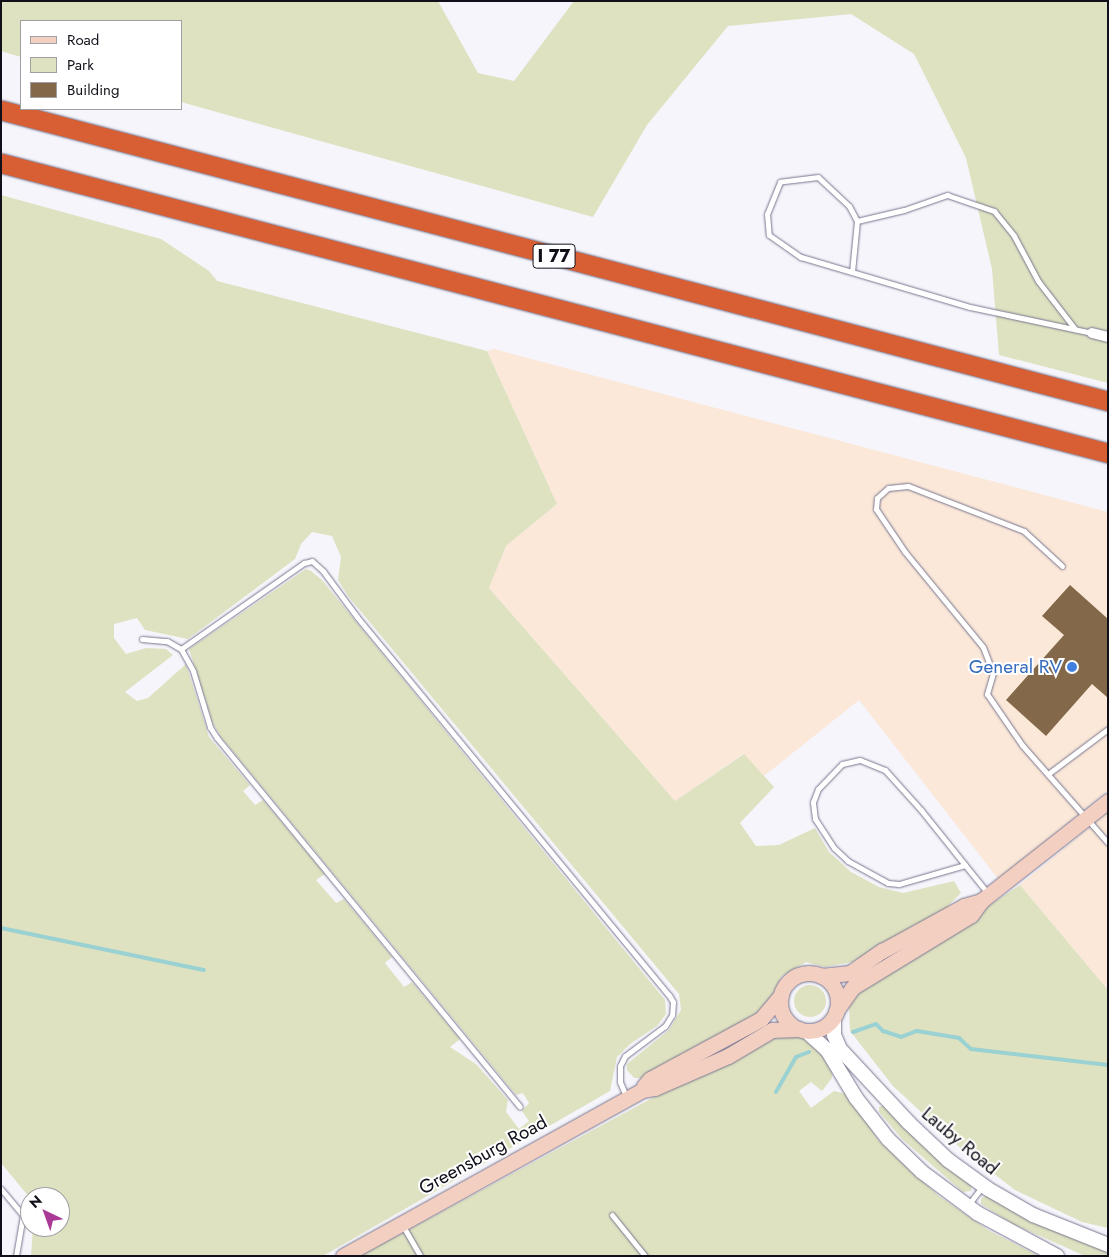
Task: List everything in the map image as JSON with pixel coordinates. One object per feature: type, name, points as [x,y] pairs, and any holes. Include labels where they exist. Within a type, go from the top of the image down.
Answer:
[{"type":"highway","name":"I 77","points":[[1,110],[1108,401]]},
{"type":"highway","points":[[1,162],[1108,453]]},
{"type":"main road","points":[[986,898],[964,906],[882,951],[850,973],[821,976],[798,975],[787,983],[781,994],[784,1015],[802,1030],[821,1028],[835,1015],[843,998],[856,984],[971,915],[986,898],[1108,801]]},
{"type":"main road","points":[[821,976],[836,991],[835,1015]]},
{"type":"main road","name":"Greensburg Road","points":[[642,1090],[650,1079],[761,1019],[781,994]]},
{"type":"main road","name":"Greensburg Road","points":[[343,1256],[642,1090],[655,1088],[728,1056],[772,1030],[802,1030]]},
{"type":"street","points":[[1092,333],[1108,337]]},
{"type":"street","name":"Lauby Road","points":[[835,1015],[834,1035],[840,1049],[923,1137],[983,1185],[1033,1215],[1108,1245]]},
{"type":"street","points":[[802,1030],[827,1050],[856,1098],[888,1139],[922,1172],[967,1206],[1001,1228],[1057,1256]]},
{"type":"lane","points":[[852,272],[857,221],[849,206],[818,177],[780,182],[767,214],[770,236],[801,257],[970,307],[1092,333]]},
{"type":"lane","points":[[857,221],[904,210],[947,195],[994,210],[1014,236],[1038,281],[1075,328]]},
{"type":"lane","points":[[1062,566],[1024,531],[908,486],[888,488],[877,498],[876,509],[906,552],[983,647],[993,674],[988,694],[1022,745],[1108,842]]},
{"type":"lane","points":[[181,649],[304,563],[312,561],[323,571],[357,617],[669,995],[673,1002],[672,1015],[665,1026],[625,1056],[620,1066],[620,1082],[627,1098]]},
{"type":"lane","points":[[142,638],[167,641],[181,649],[193,671],[210,728],[217,738],[520,1106]]},
{"type":"lane","points":[[1048,774],[1106,732]]},
{"type":"lane","points":[[965,865],[899,884],[888,883],[848,861],[834,848],[815,819],[813,802],[818,789],[842,764],[860,760],[872,762],[885,770],[965,865],[986,898]]},
{"type":"lane","points":[[967,1206],[983,1185]]},
{"type":"lane","points":[[1,1189],[23,1215],[16,1256]]},
{"type":"lane","points":[[612,1215],[645,1256]]},
{"type":"lane","points":[[402,1223],[420,1256]]},
{"type":"shaded area","points":[[494,349],[1108,512],[1108,790],[999,880],[859,700],[764,776],[743,754],[675,801],[489,588],[506,546],[557,504],[487,351]]},
{"type":"shaded area","points":[[1108,812],[1108,990],[1020,885]]},
{"type":"green space","points":[[1,1],[438,1],[478,73],[514,81],[574,1],[1108,1],[1108,383],[999,355],[992,269],[966,158],[914,54],[851,14],[728,26],[647,125],[593,217],[182,102],[182,20],[20,20],[20,57],[1,51]]},
{"type":"green space","points":[[1,195],[161,239],[209,271],[217,281],[487,351],[557,504],[506,546],[489,588],[675,801],[744,754],[774,787],[740,823],[756,846],[779,845],[815,828],[829,852],[851,872],[879,887],[903,893],[954,881],[961,893],[939,915],[852,962],[825,967],[806,962],[782,976],[769,1001],[752,1017],[643,1078],[634,1078],[627,1070],[627,1064],[669,1030],[681,1010],[679,994],[348,596],[338,580],[341,557],[332,536],[312,532],[301,544],[295,559],[188,639],[145,630],[137,618],[114,624],[114,638],[126,654],[146,648],[166,649],[173,655],[125,692],[137,701],[148,698],[186,664],[209,737],[250,785],[243,791],[255,805],[263,800],[325,874],[316,880],[336,903],[344,899],[392,957],[385,963],[404,987],[412,982],[460,1039],[450,1047],[476,1064],[508,1100],[506,1112],[519,1129],[529,1121],[522,1111],[529,1103],[523,1093],[516,1095],[221,737],[212,721],[189,649],[306,569],[311,571],[322,580],[665,1000],[666,1014],[657,1026],[630,1044],[617,1057],[610,1091],[323,1256],[31,1256],[32,1237],[70,1237],[70,1187],[21,1187],[1,1163]]},
{"type":"green space","points":[[1020,885],[1108,990],[1108,1228],[1082,1222],[1015,1190],[957,1145],[893,1086],[850,1031],[849,1006],[862,990]]},
{"type":"green space","points":[[810,985],[816,986],[821,990],[825,995],[825,1007],[821,1012],[816,1016],[810,1017],[804,1016],[799,1012],[795,1007],[794,1001],[795,995],[799,990],[804,986]]},
{"type":"green space","points":[[791,1032],[808,1039],[833,1066],[832,1078],[822,1091],[811,1082],[799,1091],[811,1108],[834,1091],[850,1095],[878,1140],[939,1196],[988,1230],[1039,1256],[360,1256],[773,1033]]},
{"type":"green space","points":[[884,1105],[972,1185],[971,1191],[963,1192],[903,1140],[879,1112],[879,1107]]},
{"type":"green space","points":[[986,1195],[1041,1225],[1108,1251],[1108,1256],[1085,1256],[1013,1224],[981,1204],[981,1199]]},
{"type":"building","name":"General RV","points":[[1070,585],[1108,619],[1108,698],[1092,684],[1046,736],[1006,700],[1064,635],[1042,616]]},
{"type":"waterway","points":[[1,928],[204,970]]},
{"type":"waterway","points":[[853,1032],[876,1024],[883,1031],[901,1037],[917,1031],[959,1038],[971,1049],[1108,1065]]},
{"type":"waterway","points":[[776,1092],[796,1057],[809,1052]]},
{"type":"place","name":"General RV","points":[[1072,667]]}]
